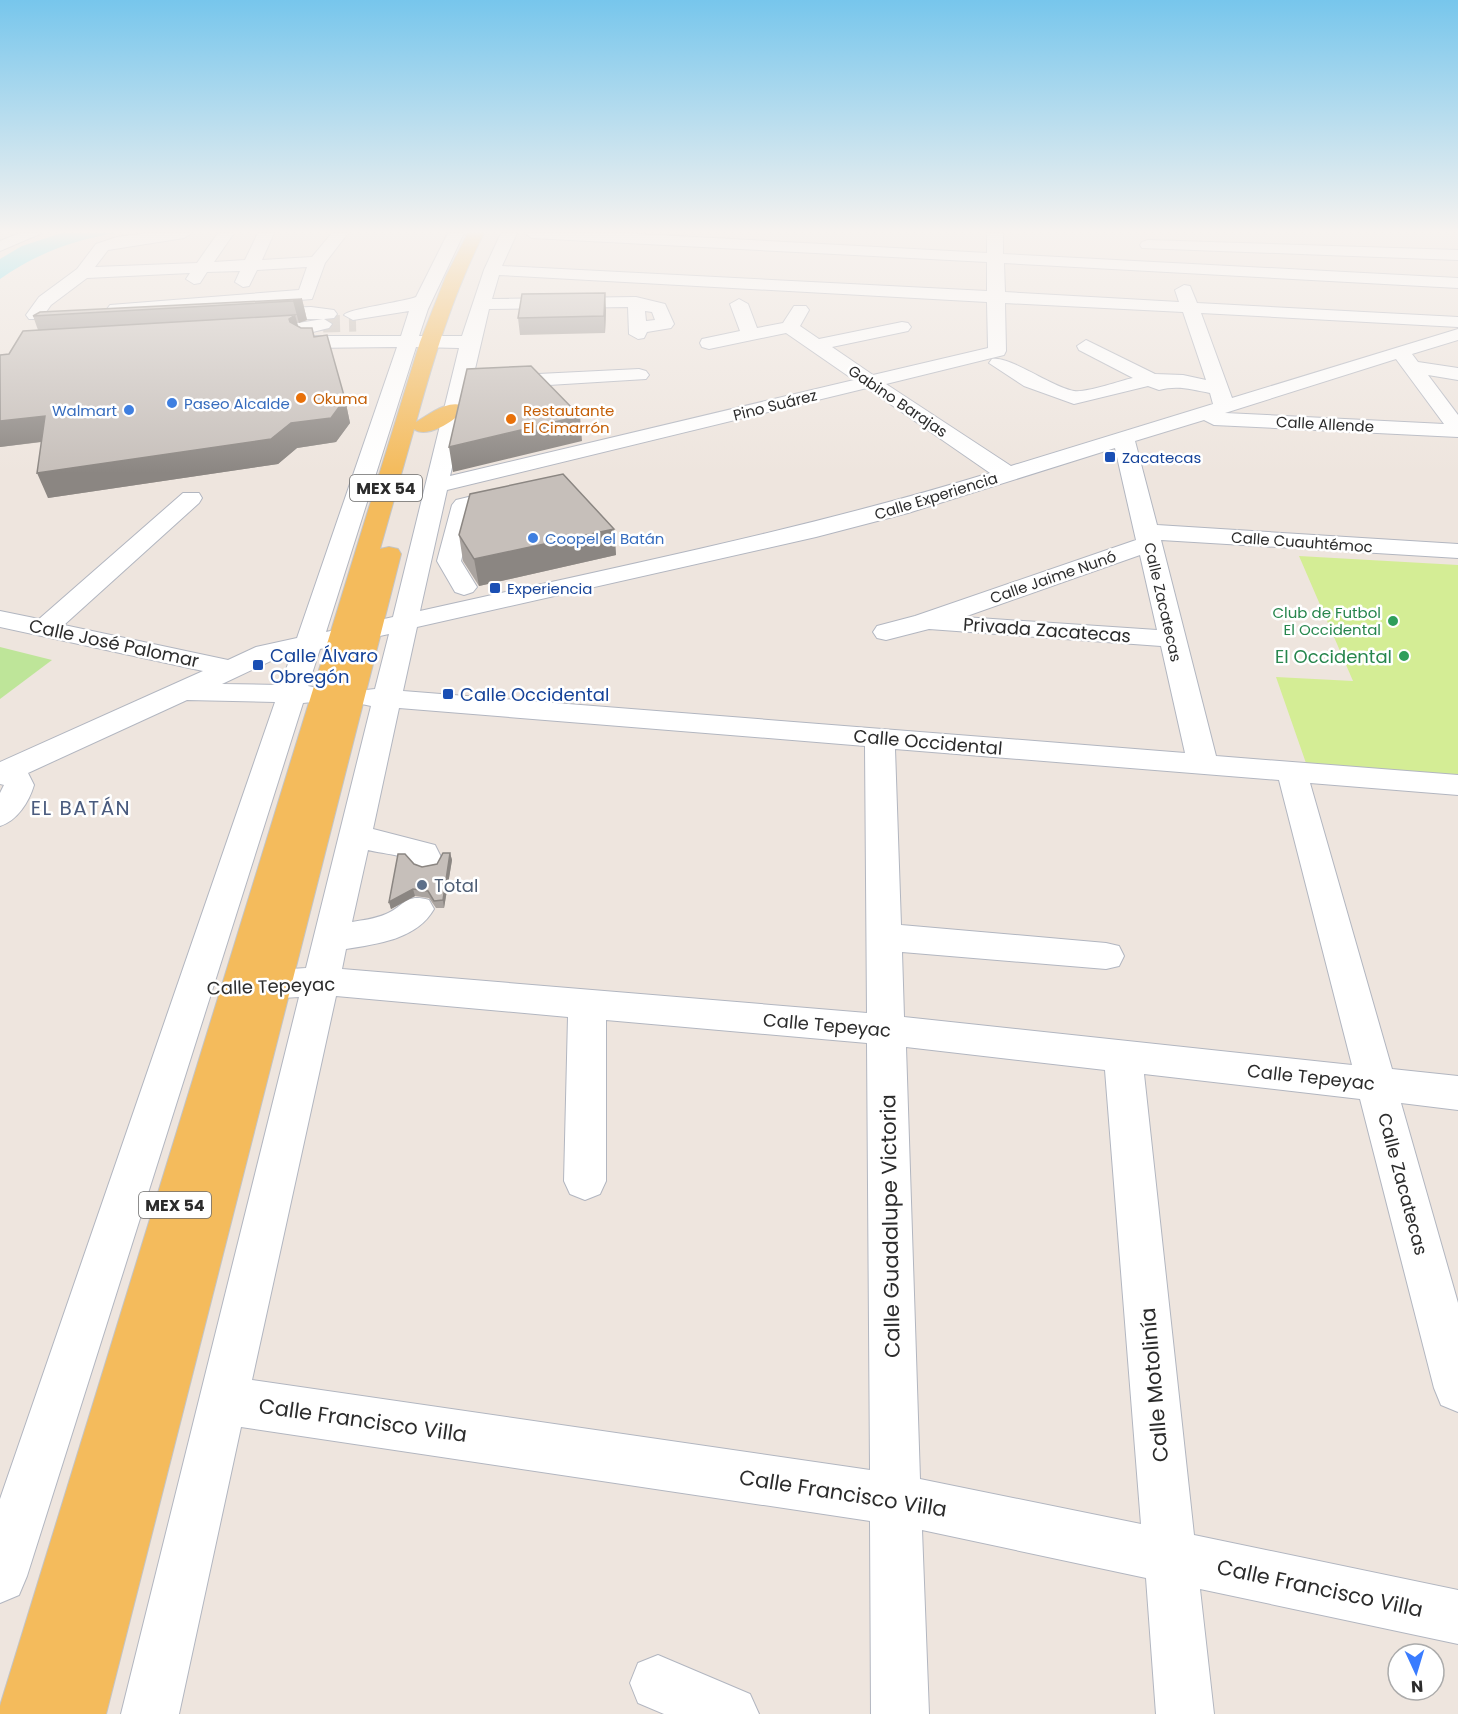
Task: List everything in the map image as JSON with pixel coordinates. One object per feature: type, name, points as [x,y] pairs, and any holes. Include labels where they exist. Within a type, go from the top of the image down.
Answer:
[{"type":"main road","name":"MEX 54","points":[[26,1714],[256,985],[355,632],[424,340],[437,313]]},
{"type":"main road","name":"MEX 54","points":[[355,632],[423,427],[424,340],[443,313]]},
{"type":"main road","points":[[423,427],[454,409]]},
{"type":"main road","name":"MEX 54","points":[[77,1714],[256,985]]},
{"type":"street","points":[[42,322],[43,313]]},
{"type":"street","points":[[112,313],[102,317],[253,313]]},
{"type":"street","points":[[253,333],[299,330],[326,319],[295,313]]},
{"type":"street","points":[[381,313],[354,319],[424,340]]},
{"type":"street","points":[[150,1714],[356,836],[338,696],[309,641],[424,340],[423,313]]},
{"type":"street","points":[[0,1576],[195,988],[338,696],[405,622],[478,313]]},
{"type":"street","points":[[638,313],[638,331],[665,324],[661,313]]},
{"type":"street","points":[[742,313],[751,335]]},
{"type":"street","points":[[709,343],[789,327],[797,320],[799,313]]},
{"type":"street","name":"Pino Suárez","points":[[437,486],[997,351],[996,313]]},
{"type":"street","points":[[1191,313],[1212,406]]},
{"type":"street","points":[[1282,313],[1458,322]]},
{"type":"street","points":[[1388,313],[1392,319]]},
{"type":"street","name":"Gabino Barajas","points":[[789,327],[1008,474]]},
{"type":"street","points":[[817,345],[902,327]]},
{"type":"street","name":"Calle Experiencia","points":[[309,641],[405,622],[468,597],[808,532],[900,508],[1124,438],[1212,406],[1406,359],[1458,333]]},
{"type":"street","points":[[325,350],[424,340]]},
{"type":"street","points":[[306,342],[424,340],[470,342]]},
{"type":"street","points":[[1086,346],[1142,369],[1183,381],[1212,406]]},
{"type":"street","points":[[1406,359],[1458,374]]},
{"type":"street","points":[[1406,359],[1458,430]]},
{"type":"street","points":[[999,363],[1031,382],[1074,398],[1142,369]]},
{"type":"street","points":[[460,385],[639,375]]},
{"type":"street","name":"Calle Allende","points":[[1212,406],[1458,430]]},
{"type":"street","name":"Calle Zacatecas","points":[[1124,438],[1203,765]]},
{"type":"street","points":[[413,589],[440,601],[468,597],[449,561],[464,504],[529,490]]},
{"type":"street","points":[[46,627],[191,498]]},
{"type":"street","name":"Calle Cuauhtémoc","points":[[1147,538],[1458,551]]},
{"type":"street","name":"Calle Jaime Nunó","points":[[924,622],[1147,538]]},
{"type":"street","points":[[419,562],[449,561]]},
{"type":"street","name":"Calle José Palomar","points":[[0,619],[46,627],[228,668]]},
{"type":"street","points":[[886,632],[924,622]]},
{"type":"street","name":"Privada Zacatecas","points":[[924,622],[1171,639]]},
{"type":"street","points":[[0,815],[16,794],[19,785],[6,772],[228,668],[266,653],[309,641]]},
{"type":"street","name":"Calle Occidental","points":[[182,691],[338,696],[1458,785]]},
{"type":"street","name":"Calle Guadalupe Victoria","points":[[880,738],[900,1714]]},
{"type":"street","name":"Calle Zacatecas","points":[[1292,772],[1458,1388]]},
{"type":"street","points":[[356,836],[414,849],[423,853],[426,861]]},
{"type":"street","points":[[331,939],[398,924],[410,919],[417,909]]},
{"type":"street","points":[[884,937],[1106,956]]},
{"type":"street","name":"Calle Tepeyac","points":[[195,988],[321,981],[886,1030],[1458,1094]]},
{"type":"street","points":[[585,1181],[587,1004]]},
{"type":"street","name":"Calle Motolinía","points":[[1124,1056],[1185,1714]]},
{"type":"street","name":"Calle Francisco Villa","points":[[223,1400],[896,1499],[1458,1617]]},
{"type":"street","points":[[658,1683],[730,1714]]},
{"type":"green space","name":"Club de Futbol El Occidental","points":[[1299,556],[1458,565],[1458,777],[1307,766],[1276,677],[1353,681]]},
{"type":"green space","points":[[0,647],[52,660],[0,699]]},
{"type":"building","points":[[38,313],[85,313],[33,316]]},
{"type":"building","points":[[519,313],[604,313],[604,316],[518,318]]},
{"type":"building","name":"Paseo Alcalde","points":[[295,315],[289,319],[290,322],[301,328],[312,328],[314,337],[327,335],[345,399],[331,418],[291,423],[271,439],[37,473],[45,416],[0,421],[0,355],[9,354],[23,331]]},
{"type":"building","points":[[531,366],[580,416],[449,447],[467,369]]},
{"type":"building","points":[[563,474],[614,529],[474,559],[459,535],[470,494]]},
{"type":"building","name":"Total","points":[[443,853],[450,853],[443,900],[434,901],[428,891],[413,889],[389,902],[398,854],[405,854],[414,864],[422,867],[437,864]]},
{"type":"tunnel","points":[[323,324],[356,323]]},
{"type":"place","name":"Okuma","points":[[301,398]]},
{"type":"place","name":"Paseo Alcalde","points":[[172,403]]},
{"type":"place","name":"Walmart","points":[[129,410]]},
{"type":"place","name":"Restautante El Cimarrón","points":[[511,419]]},
{"type":"place","name":"Zacatecas","points":[[1110,457]]},
{"type":"place","name":"Coopel el Batán","points":[[533,538]]},
{"type":"place","name":"Experiencia","points":[[495,588]]},
{"type":"place","name":"Club de Futbol El Occidental","points":[[1393,621]]},
{"type":"place","name":"El Occidental","points":[[1404,656]]},
{"type":"place","name":"Calle Álvaro Obregón","points":[[258,665]]},
{"type":"place","name":"Calle Occidental","points":[[448,694]]},
{"type":"place","name":"Total","points":[[422,885]]},
{"type":"district","name":"EL BATÁN","points":[[81,808]]}]
